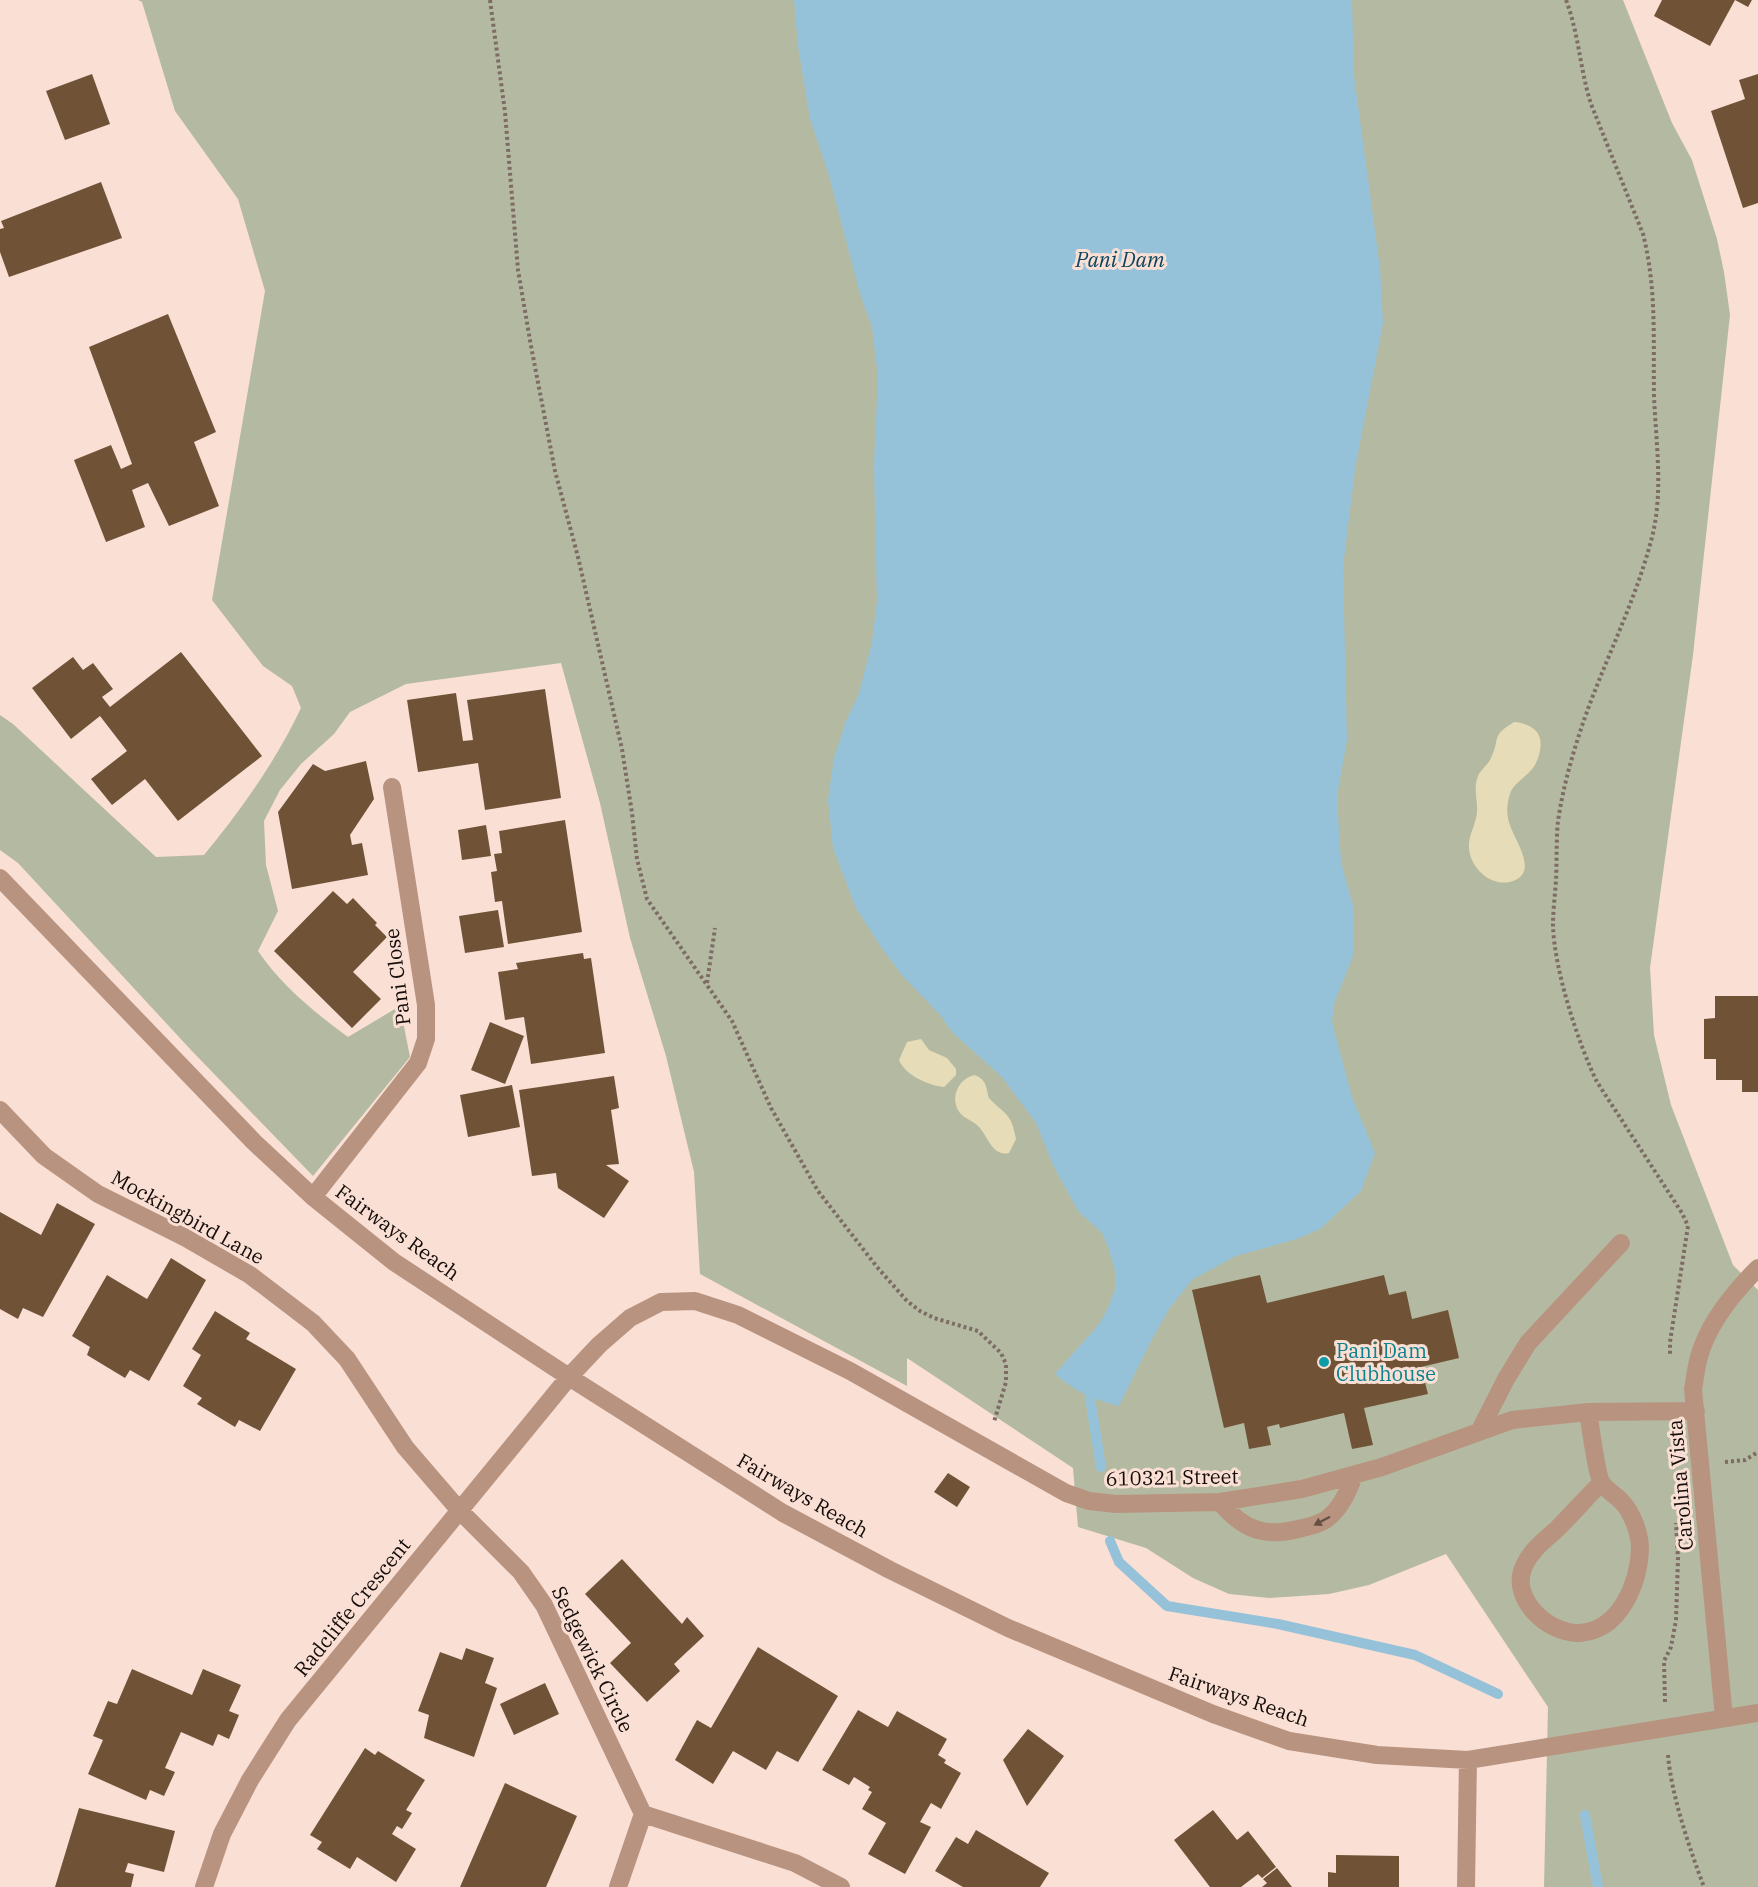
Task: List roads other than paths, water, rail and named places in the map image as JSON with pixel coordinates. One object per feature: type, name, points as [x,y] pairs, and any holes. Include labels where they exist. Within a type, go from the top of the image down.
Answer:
[{"type":"street","name":"Pani Close","points":[[313,1197],[418,1064],[426,1039],[426,1005],[392,787]]},
{"type":"street","name":"Fairways Reach","points":[[0,878],[254,1142],[313,1197],[394,1262],[783,1513],[890,1570],[1008,1628],[1213,1714],[1289,1742],[1377,1755],[1468,1760],[1758,1713]]},
{"type":"street","name":"Mockingbird Lane","points":[[0,1110],[44,1156],[98,1194],[186,1238],[250,1275],[313,1323],[346,1359],[405,1447],[460,1511]]},
{"type":"street","points":[[1479,1432],[1506,1379],[1528,1343],[1621,1243]]},
{"type":"street","name":"Carolina Vista","points":[[1724,1718],[1693,1389],[1698,1358],[1707,1336],[1742,1284],[1758,1268]]},
{"type":"street","name":"610321 Street","points":[[569,1377],[599,1345],[630,1318],[661,1302],[695,1301],[738,1315],[840,1366],[1066,1493],[1089,1501],[1116,1504],[1220,1502],[1302,1490],[1382,1467],[1512,1420],[1588,1412],[1696,1411]]},
{"type":"street","name":"Radcliffe Crescent","points":[[204,1887],[222,1834],[250,1780],[288,1720],[569,1377]]},
{"type":"street","points":[[1588,1412],[1601,1482],[1624,1504],[1637,1529],[1640,1546],[1636,1577],[1626,1603],[1601,1627],[1579,1633],[1556,1629],[1532,1611],[1522,1592],[1522,1568],[1536,1548],[1601,1482]]},
{"type":"street","points":[[1220,1502],[1233,1518],[1250,1528],[1279,1533],[1289,1532],[1327,1520],[1343,1501],[1354,1475]]},
{"type":"street","name":"Sedgewick Circle","points":[[460,1511],[521,1572],[544,1605],[643,1814]]},
{"type":"street","points":[[1466,1887],[1468,1760]]},
{"type":"street","points":[[618,1887],[643,1814],[795,1863],[841,1887]]},
{"type":"water","name":"Pani Dam","points":[[794,0],[1352,0],[1354,76],[1380,268],[1383,323],[1355,469],[1343,567],[1347,740],[1338,790],[1338,815],[1341,862],[1353,906],[1353,956],[1334,1004],[1332,1022],[1352,1097],[1375,1153],[1361,1191],[1320,1229],[1297,1239],[1236,1256],[1192,1280],[1169,1309],[1119,1406],[1085,1394],[1055,1374],[1100,1323],[1115,1289],[1115,1271],[1102,1233],[1078,1211],[1053,1165],[1036,1123],[1002,1077],[952,1032],[940,1015],[902,975],[881,947],[856,908],[833,848],[828,800],[834,758],[846,721],[858,696],[872,642],[877,602],[874,465],[878,377],[872,327],[860,294],[828,172],[810,119],[798,46]]},
{"type":"waterway","points":[[1095,1387],[1090,1398],[1101,1467]]},
{"type":"waterway","points":[[1110,1541],[1119,1562],[1167,1606],[1278,1624],[1415,1655],[1498,1694]]},
{"type":"waterway","points":[[1585,1815],[1598,1887]]},
{"type":"place","name":"Pani Dam Clubhouse","points":[[1324,1362]]}]
